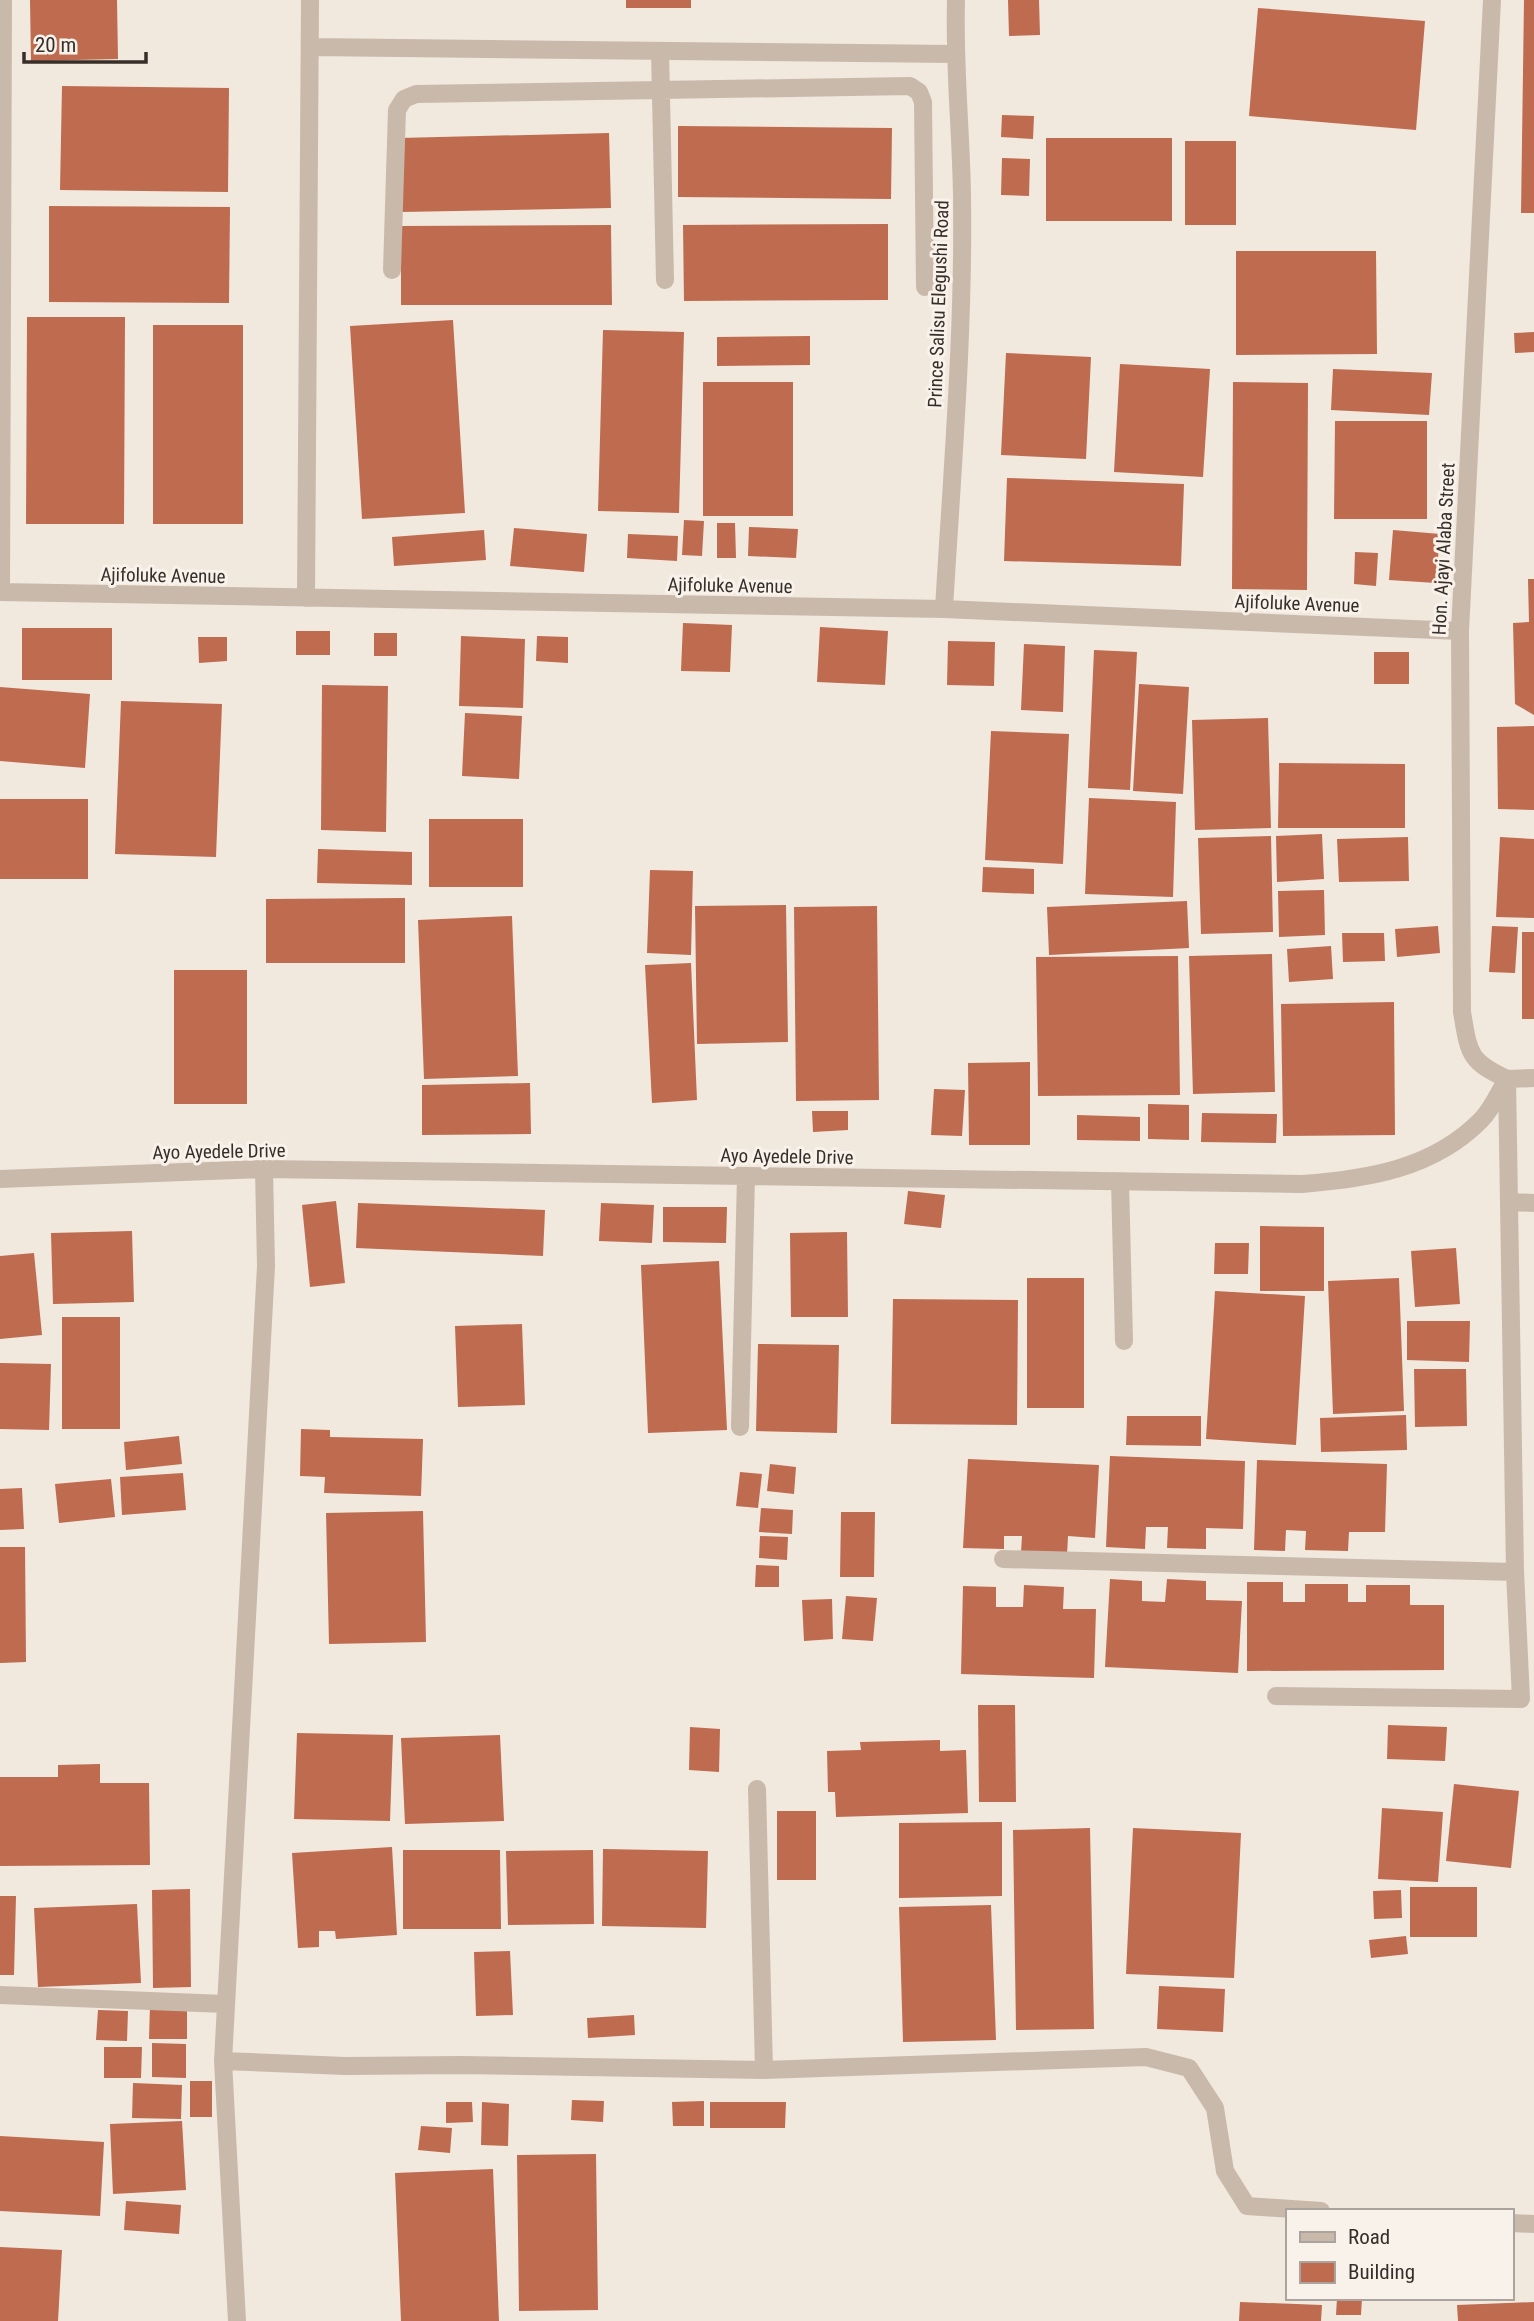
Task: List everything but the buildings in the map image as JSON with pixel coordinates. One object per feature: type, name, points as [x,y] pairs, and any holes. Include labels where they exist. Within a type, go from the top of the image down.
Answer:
[{"type":"street","points":[[0,592],[3,0]]},
{"type":"street","points":[[306,598],[310,0]]},
{"type":"street","name":"Prince Salisu Elegushi Road","points":[[944,609],[955,419],[962,195],[955,54],[956,0]]},
{"type":"street","name":"Hon. Ajayi Alaba Street","points":[[1492,0],[1460,631],[1462,1013],[1468,1049],[1481,1067],[1507,1079]]},
{"type":"street","points":[[311,47],[955,54]]},
{"type":"street","points":[[660,51],[665,280]]},
{"type":"street","points":[[392,270],[397,110],[404,99],[416,94],[910,86],[919,92],[923,102],[925,287]]},
{"type":"street","name":"Ajifoluke Avenue","points":[[0,592],[944,609],[1460,631]]},
{"type":"street","points":[[1276,1696],[1521,1699],[1516,1573],[1507,1079],[1534,1078]]},
{"type":"street","name":"Ayo Ayedele Drive","points":[[0,1179],[264,1169],[1302,1184],[1361,1180],[1406,1168],[1453,1142],[1482,1119],[1507,1079]]},
{"type":"street","points":[[237,2321],[223,2061],[265,1266],[264,1169]]},
{"type":"street","points":[[740,1427],[746,1176]]},
{"type":"street","points":[[1120,1182],[1124,1340]]},
{"type":"street","points":[[1509,1202],[1534,1203]]},
{"type":"street","points":[[1003,1559],[1516,1573]]},
{"type":"street","points":[[757,1789],[764,2070]]},
{"type":"street","points":[[0,1995],[225,2004]]},
{"type":"street","points":[[223,2061],[345,2066],[764,2070],[1146,2057],[1189,2068],[1215,2108],[1226,2171],[1247,2206],[1291,2209]]},
{"type":"street","points":[[1513,2223],[1534,2224]]}]
